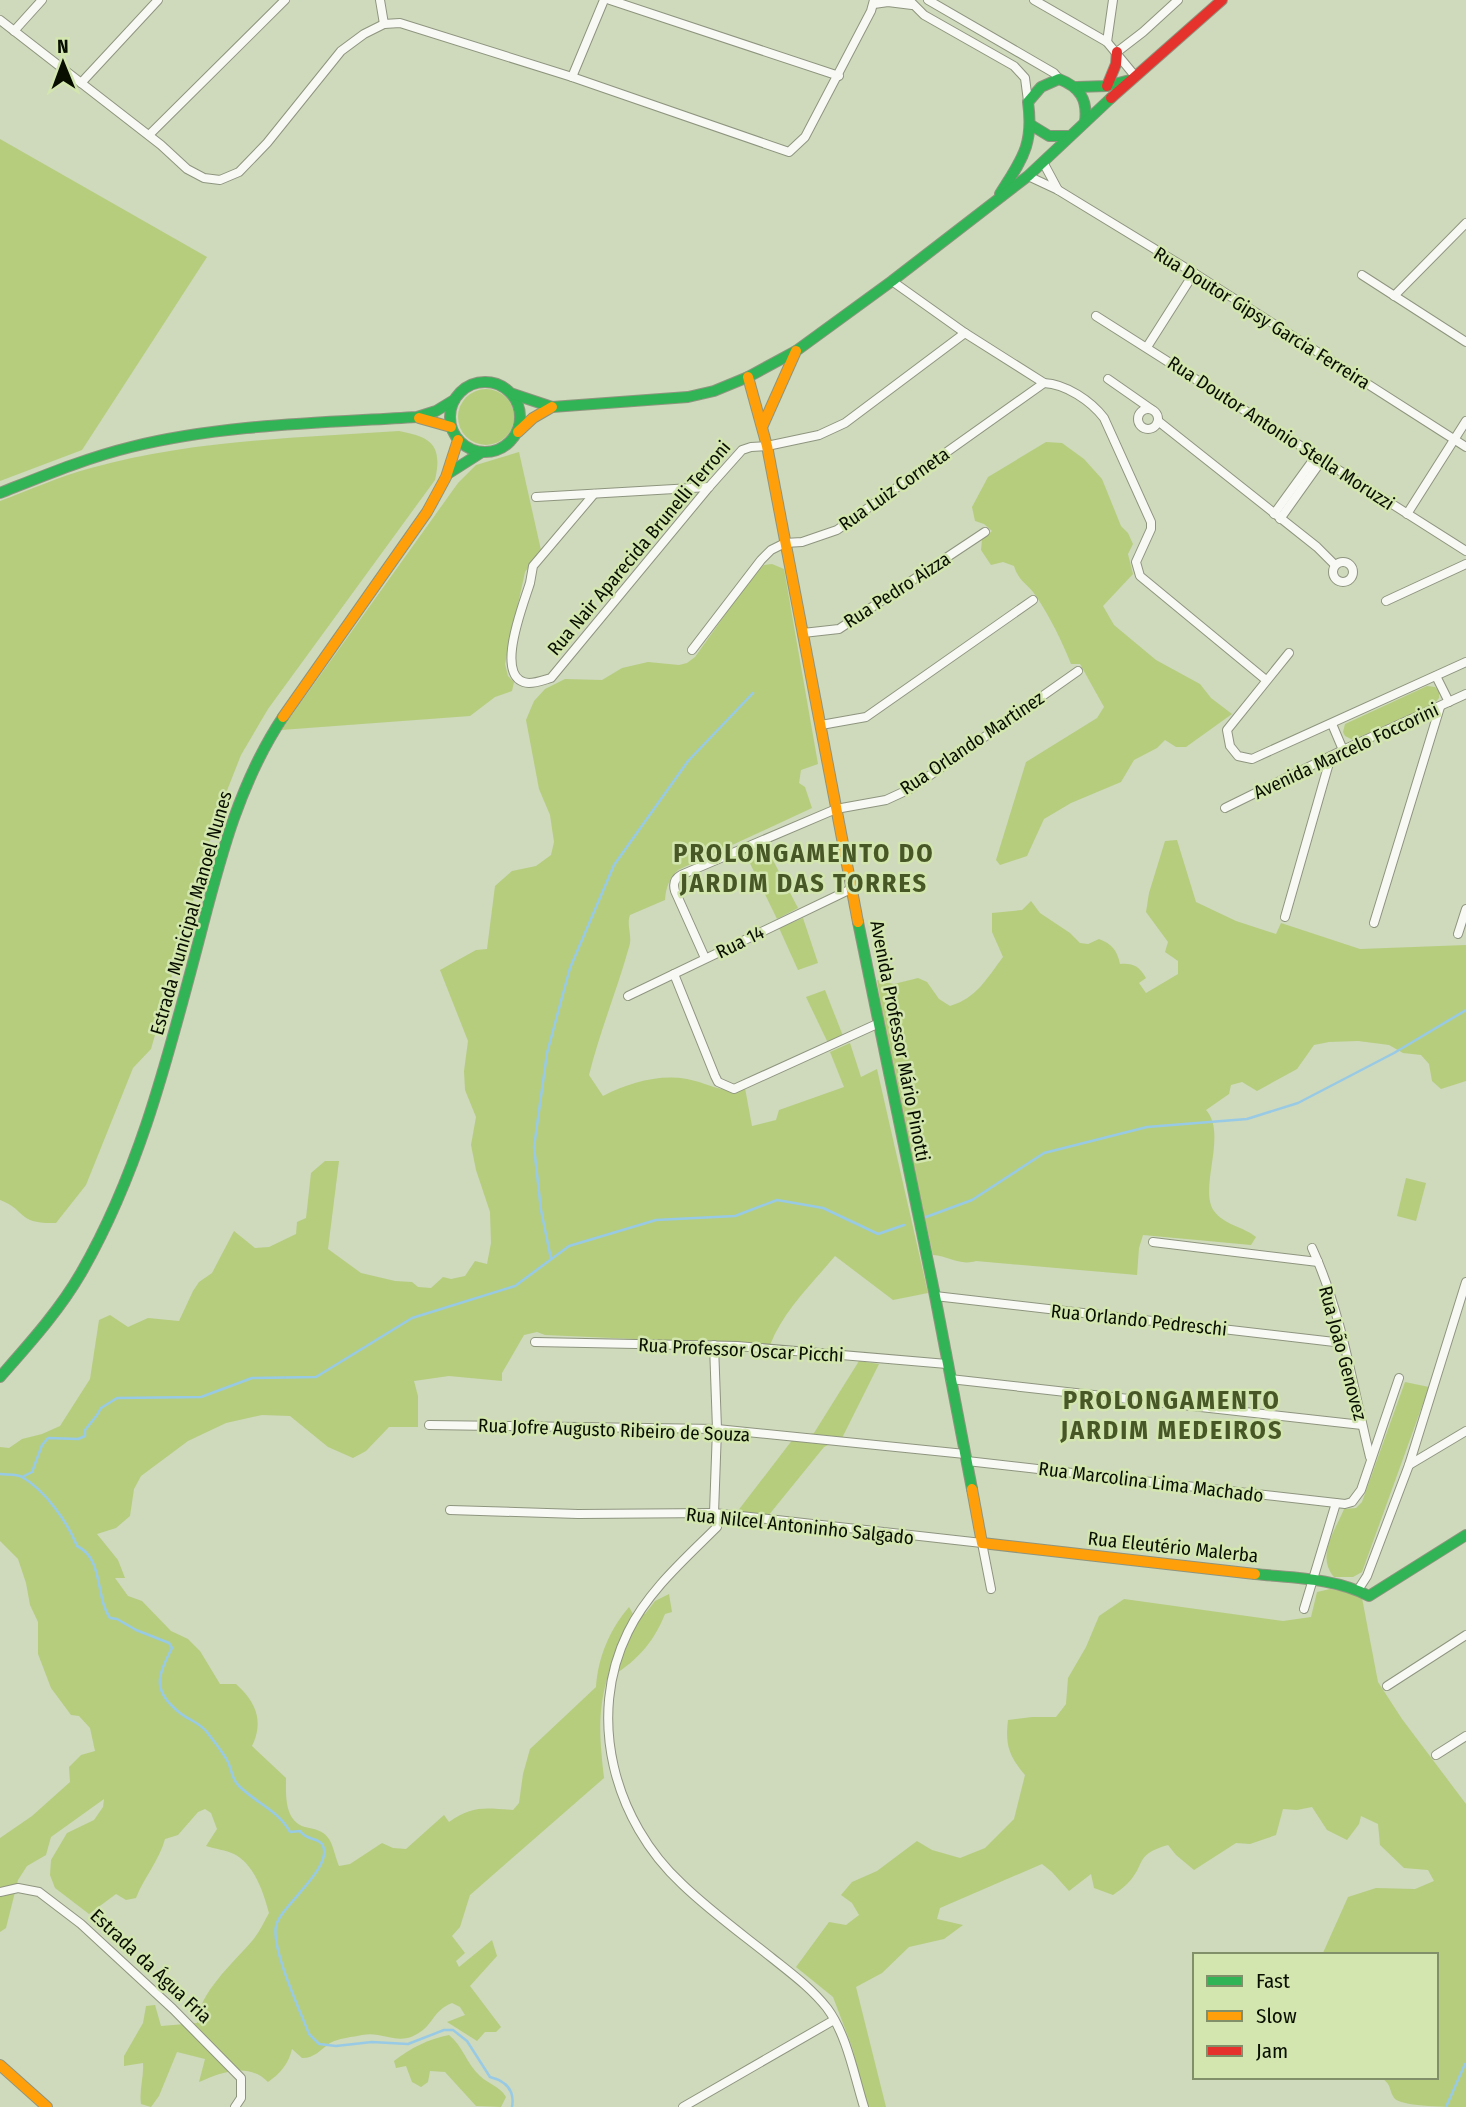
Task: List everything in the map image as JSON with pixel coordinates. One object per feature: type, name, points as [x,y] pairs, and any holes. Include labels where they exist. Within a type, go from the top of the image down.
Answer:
[{"type":"main road","points":[[513,394],[552,407],[688,397],[714,391],[748,377],[796,351],[1028,176],[1222,0]]},
{"type":"main road","points":[[1107,86],[1116,64],[1117,52]]},
{"type":"main road","points":[[997,200],[1022,159],[1031,125],[1028,102],[1036,91],[1059,79],[1077,87],[1107,86],[1134,78]]},
{"type":"main road","points":[[1077,87],[1085,100],[1085,122]]},
{"type":"main road","points":[[1031,125],[1039,133],[1053,138],[1070,136]]},
{"type":"main road","points":[[1022,159],[1028,176]]},
{"type":"main road","points":[[763,425],[796,351]]},
{"type":"main road","name":"Avenida Professor Mário Pinotti","points":[[748,377],[763,425],[877,1024],[935,1296],[982,1543]]},
{"type":"main road","points":[[0,493],[88,459],[186,436],[417,417],[436,411],[475,383],[488,381],[502,385],[513,394],[520,406],[521,420],[517,433]]},
{"type":"main road","points":[[453,400],[451,428],[458,440],[469,448],[482,452],[496,451],[508,444],[533,418],[552,407]]},
{"type":"main road","points":[[417,417],[451,428]]},
{"type":"main road","name":"Estrada Municipal Manoel Nunes","points":[[0,1377],[26,1351],[87,1263],[113,1217],[151,1119],[230,827],[240,796],[256,762],[316,668],[413,532],[449,473],[458,440]]},
{"type":"main road","name":"Estrada Municipal Manoel Nunes","points":[[449,473],[482,452]]},
{"type":"main road","points":[[1358,1590],[1372,1596],[1466,1535]]},
{"type":"main road","name":"Rua Eleutério Malerba","points":[[982,1543],[1313,1580],[1358,1590]]},
{"type":"main road","points":[[0,2065],[47,2107]]},
{"type":"street","points":[[14,31],[42,0]]},
{"type":"street","points":[[81,83],[158,0]]},
{"type":"street","points":[[149,135],[285,0]]},
{"type":"street","points":[[380,0],[384,24]]},
{"type":"street","points":[[572,77],[604,0]]},
{"type":"street","points":[[610,0],[839,76]]},
{"type":"street","points":[[928,0],[1054,73],[1059,79]]},
{"type":"street","points":[[1107,42],[1113,0]]},
{"type":"street","points":[[1117,52],[1178,0]]},
{"type":"street","points":[[1037,1],[1107,42],[1134,78]]},
{"type":"street","points":[[0,20],[149,135],[187,169],[204,178],[220,180],[239,172],[267,143],[341,51],[364,33],[384,24],[400,23],[572,77],[789,152],[806,137],[874,2],[911,3],[924,15],[1014,66],[1025,78],[1028,102]]},
{"type":"street","name":"Rua Doutor Gipsy Garcia Ferreira","points":[[1043,163],[1058,190]]},
{"type":"street","name":"Rua Doutor Gipsy Garcia Ferreira","points":[[1028,176],[1058,190],[1194,273],[1466,447]]},
{"type":"street","points":[[1394,296],[1466,223]]},
{"type":"street","points":[[1147,347],[1194,273]]},
{"type":"street","points":[[1362,275],[1466,342]]},
{"type":"street","points":[[892,281],[965,333],[1044,383],[1053,383],[1092,404],[1104,418],[1151,522],[1151,529],[1136,562],[1140,576],[1266,680],[1289,653]]},
{"type":"street","name":"Rua Doutor Antonio Stella Moruzzi","points":[[1096,316],[1466,551]]},
{"type":"street","name":"Rua Nair Aparecida Brunelli Terroni","points":[[594,494],[533,566],[510,655],[513,672],[521,681],[528,683],[551,678],[709,486],[742,450],[819,435],[845,423],[965,333]]},
{"type":"street","points":[[1108,379],[1154,411],[1158,421],[1335,565]]},
{"type":"street","name":"Rua Luiz Corneta","points":[[692,650],[771,550],[785,543],[802,542],[837,530],[1044,383]]},
{"type":"street","points":[[1129,395],[1142,427],[1149,429],[1158,421]]},
{"type":"street","points":[[1138,421],[1143,411],[1154,411]]},
{"type":"street","points":[[1407,514],[1466,421]]},
{"type":"street","points":[[1277,516],[1319,458]]},
{"type":"street","points":[[536,497],[709,486]]},
{"type":"street","name":"Rua Pedro Aizza","points":[[803,633],[839,629],[985,532]]},
{"type":"street","points":[[1387,601],[1466,564]]},
{"type":"street","points":[[821,725],[866,717],[1033,600]]},
{"type":"street","name":"Avenida Marcelo Foccorini","points":[[1266,680],[1232,722],[1226,735],[1238,756],[1252,759],[1466,662]]},
{"type":"street","name":"Rua Orlando Martinez","points":[[705,958],[673,886],[681,874],[836,809],[886,800],[912,788],[1078,671]]},
{"type":"street","points":[[1436,676],[1449,702]]},
{"type":"street","name":"Avenida Marcelo Foccorini","points":[[1225,808],[1466,694]]},
{"type":"street","points":[[1374,923],[1440,707]]},
{"type":"street","points":[[1332,724],[1343,750]]},
{"type":"street","points":[[1285,917],[1331,756]]},
{"type":"street","name":"Rua 14","points":[[628,996],[851,888]]},
{"type":"street","points":[[1458,934],[1466,909]]},
{"type":"street","points":[[674,974],[715,1076],[718,1082],[729,1087],[740,1087],[877,1024]]},
{"type":"street","points":[[1153,1242],[1318,1262]]},
{"type":"street","name":"Rua João Genovez","points":[[1312,1248],[1343,1343],[1371,1459]]},
{"type":"street","points":[[1358,1590],[1367,1576],[1409,1465],[1462,1307],[1466,1282]]},
{"type":"street","name":"Rua Orlando Pedreschi","points":[[935,1296],[1343,1343]]},
{"type":"street","name":"Rua Professor Oscar Picchi","points":[[535,1342],[714,1346],[947,1364]]},
{"type":"street","points":[[714,1346],[717,1527],[652,1594],[628,1632],[611,1679],[607,1718],[610,1752],[624,1798],[649,1847],[681,1883],[810,1988],[834,2020],[839,2028],[864,2107]]},
{"type":"street","points":[[1304,1609],[1336,1503],[1352,1502],[1356,1496],[1398,1378]]},
{"type":"street","points":[[950,1379],[1362,1425]]},
{"type":"street","name":"Rua Jofre Augusto Ribeiro de Souza","points":[[429,1425],[717,1429],[966,1457]]},
{"type":"street","points":[[1409,1465],[1466,1432]]},
{"type":"street","name":"Rua Marcolina Lima Machado","points":[[966,1457],[1336,1503]]},
{"type":"street","name":"Rua Nilcel Antoninho Salgado","points":[[450,1510],[578,1514],[715,1513],[982,1543]]},
{"type":"street","name":"Avenida Professor Mário Pinotti","points":[[982,1543],[991,1589]]},
{"type":"street","points":[[1387,1686],[1466,1635]]},
{"type":"street","points":[[1436,1755],[1466,1736]]},
{"type":"street","name":"Estrada da Água Fria","points":[[0,1892],[19,1888],[39,1892],[81,1924],[173,2009],[241,2078],[241,2098],[235,2107]]},
{"type":"street","points":[[683,2107],[834,2020]]},
{"type":"green space","points":[[0,139],[207,257],[82,450],[0,481]]},
{"type":"green space","points":[[486,389],[501,394],[509,402],[514,417],[509,432],[501,440],[486,445],[471,440],[463,432],[458,417],[463,402],[471,394]]},
{"type":"green space","points":[[399,431],[419,436],[432,445],[437,458],[435,480],[268,709],[241,755],[217,816],[151,1049],[133,1068],[86,1185],[56,1223],[28,1219],[0,1200],[0,501],[79,471],[167,451],[283,438]]},
{"type":"green space","points":[[1046,442],[1062,443],[1084,459],[1102,479],[1121,526],[1133,544],[1128,554],[1133,574],[1103,606],[1114,625],[1156,660],[1200,684],[1211,698],[1232,714],[1186,747],[1176,747],[1165,740],[1157,748],[1134,760],[1121,782],[1071,803],[1044,819],[1027,856],[1000,865],[996,860],[1026,762],[1097,718],[1104,707],[1080,664],[1071,664],[1046,612],[1018,576],[1014,566],[1003,562],[991,565],[981,550],[982,539],[992,531],[975,521],[972,507],[988,477]]},
{"type":"green space","points":[[519,452],[541,550],[525,572],[505,664],[508,676],[514,682],[512,691],[495,697],[470,716],[281,730],[458,483],[476,465]]},
{"type":"green space","points":[[772,564],[784,569],[818,764],[801,770],[799,783],[805,787],[812,808],[678,870],[668,884],[665,900],[630,915],[629,947],[589,1075],[603,1096],[633,1084],[665,1078],[687,1079],[730,1090],[745,1088],[752,1126],[776,1120],[779,1110],[844,1087],[830,1052],[850,1043],[861,1077],[877,1069],[928,1293],[893,1300],[835,1256],[790,1309],[770,1345],[545,1335],[537,1332],[524,1335],[502,1373],[502,1381],[449,1376],[414,1381],[418,1396],[418,1427],[389,1427],[366,1451],[353,1458],[328,1447],[290,1416],[262,1415],[226,1423],[188,1441],[141,1476],[134,1489],[130,1516],[116,1528],[97,1534],[118,1560],[125,1578],[115,1578],[128,1596],[142,1601],[171,1631],[188,1639],[200,1651],[220,1684],[236,1684],[249,1698],[257,1720],[256,1737],[252,1746],[286,1778],[288,1806],[293,1819],[298,1824],[318,1830],[327,1836],[339,1866],[350,1864],[382,1843],[393,1848],[406,1849],[444,1815],[449,1822],[472,1810],[513,1810],[519,1803],[530,1749],[596,1687],[606,1644],[629,1607],[633,1614],[645,1614],[655,1601],[669,1594],[672,1612],[665,1614],[655,1635],[642,1652],[607,1679],[601,1716],[604,1778],[470,1895],[460,1927],[452,1936],[465,1953],[456,1961],[459,1967],[492,1940],[497,1956],[470,1986],[501,2027],[496,2032],[485,2032],[477,2041],[447,2022],[465,2015],[460,2007],[452,2003],[440,2011],[424,2029],[411,2037],[399,2039],[369,2034],[346,2038],[330,2043],[307,2058],[302,2058],[292,2049],[283,2068],[268,2082],[252,2072],[235,2071],[199,2082],[205,2059],[177,2052],[159,2096],[151,2107],[141,2104],[143,2063],[124,2066],[124,2056],[143,2023],[146,2006],[155,2005],[161,2026],[197,2023],[203,2001],[210,1990],[255,1938],[269,1913],[261,1888],[247,1865],[228,1851],[206,1846],[217,1829],[211,1813],[205,1809],[198,1812],[178,1835],[165,1839],[136,1898],[126,1900],[116,1894],[89,1914],[55,1888],[50,1875],[51,1860],[67,1833],[94,1820],[103,1807],[104,1799],[51,1837],[46,1855],[27,1866],[18,1880],[6,1928],[0,1932],[0,1838],[32,1816],[70,1782],[69,1767],[81,1755],[95,1751],[90,1728],[79,1716],[71,1715],[51,1688],[38,1654],[38,1622],[30,1605],[18,1559],[0,1541],[0,1447],[9,1448],[22,1439],[60,1426],[90,1379],[99,1320],[110,1315],[128,1327],[148,1318],[179,1321],[193,1291],[199,1282],[212,1273],[234,1231],[255,1248],[269,1247],[296,1234],[297,1222],[306,1218],[311,1173],[325,1161],[339,1161],[328,1249],[361,1273],[431,1288],[443,1277],[451,1279],[465,1276],[475,1261],[487,1264],[491,1243],[490,1212],[471,1145],[476,1117],[465,1090],[464,1071],[468,1041],[440,970],[476,950],[487,949],[495,886],[512,871],[536,866],[551,855],[554,842],[550,815],[539,789],[526,720],[534,701],[545,689],[565,679],[602,680],[622,668],[648,662],[679,665],[687,663],[695,657],[754,574],[764,565]]},
{"type":"green space","points":[[1427,686],[1435,687],[1439,691],[1439,698],[1435,703],[1353,740],[1345,736],[1345,724]]},
{"type":"green space","points":[[1177,840],[1196,902],[1236,921],[1276,934],[1281,923],[1360,949],[1466,945],[1466,1081],[1441,1089],[1432,1081],[1429,1064],[1421,1055],[1403,1053],[1389,1045],[1358,1041],[1314,1045],[1297,1069],[1257,1091],[1242,1082],[1231,1085],[1229,1094],[1206,1110],[1212,1120],[1214,1133],[1210,1201],[1214,1211],[1223,1220],[1256,1237],[1251,1245],[1143,1235],[1137,1275],[976,1261],[959,1262],[933,1255],[889,1055],[877,980],[894,984],[918,978],[927,982],[939,999],[950,1006],[967,998],[981,986],[1003,957],[992,932],[992,913],[1022,910],[1031,901],[1040,913],[1080,943],[1088,944],[1099,939],[1111,945],[1120,964],[1135,966],[1146,978],[1139,983],[1146,993],[1178,974],[1178,961],[1165,952],[1168,942],[1146,912],[1165,841]]},
{"type":"green space","points":[[764,843],[798,908],[777,919],[744,851]]},
{"type":"green space","points":[[803,918],[818,963],[798,970],[779,928]]},
{"type":"green space","points":[[825,990],[843,1036],[828,1043],[806,997]]},
{"type":"green space","points":[[1406,1178],[1426,1183],[1416,1221],[1397,1216]]},
{"type":"green space","points":[[859,1361],[879,1364],[842,1438],[824,1447],[768,1516],[737,1512],[793,1439],[814,1433]]},
{"type":"green space","points":[[1405,1382],[1429,1387],[1362,1572],[1353,1577],[1334,1577],[1327,1561],[1329,1543],[1344,1509],[1356,1508],[1362,1502]]},
{"type":"green space","points":[[1330,1589],[1356,1594],[1362,1598],[1378,1682],[1402,1719],[1466,1804],[1466,2107],[1401,2102],[1395,2099],[1389,2085],[1383,2079],[1438,2079],[1438,1953],[1323,1953],[1348,1897],[1376,1888],[1415,1889],[1434,1881],[1428,1870],[1404,1868],[1380,1845],[1378,1824],[1361,1816],[1359,1824],[1347,1840],[1327,1830],[1312,1807],[1283,1809],[1276,1835],[1250,1844],[1236,1843],[1194,1870],[1168,1845],[1157,1849],[1145,1856],[1133,1877],[1113,1895],[1094,1888],[1091,1874],[1069,1891],[1042,1864],[940,1908],[937,1919],[963,1925],[944,1939],[909,1947],[882,1973],[856,1987],[886,2107],[868,2107],[852,2047],[833,1997],[796,1967],[829,1922],[846,1925],[859,1915],[852,1903],[841,1895],[852,1882],[877,1871],[917,1841],[932,1850],[960,1858],[985,1848],[1014,1819],[1025,1775],[1009,1750],[1008,1720],[1056,1717],[1066,1704],[1068,1678],[1086,1647],[1099,1616],[1124,1599],[1283,1621],[1311,1617],[1317,1592]]},
{"type":"green space","points":[[449,2035],[475,2071],[506,2097],[501,2107],[476,2106],[445,2072],[430,2071],[428,2082],[421,2087],[412,2082],[406,2066],[396,2068],[394,2061],[407,2052]]},
{"type":"waterway","points":[[551,1259],[541,1210],[534,1147],[547,1053],[570,968],[614,865],[688,761],[753,693]]},
{"type":"waterway","points":[[926,1217],[972,1200],[1044,1153],[1147,1127],[1247,1119],[1298,1103],[1394,1053],[1466,1010]]},
{"type":"waterway","points":[[22,1477],[32,1472],[42,1445],[48,1438],[78,1439],[85,1436],[85,1430],[101,1408],[117,1398],[201,1397],[252,1378],[316,1377],[412,1318],[515,1286],[569,1246],[656,1220],[735,1216],[777,1200],[823,1208],[878,1234],[904,1225]]},
{"type":"waterway","points":[[0,1474],[22,1477],[39,1490],[55,1508],[77,1546],[86,1552],[91,1560],[110,1618],[169,1643],[172,1648],[163,1667],[161,1690],[171,1705],[206,1731],[226,1758],[237,1784],[280,1818],[290,1832],[300,1831],[322,1844],[324,1853],[315,1874],[276,1926],[282,1964],[309,2034],[319,2044],[336,2046],[372,2042],[408,2044],[444,2030],[453,2030],[467,2041],[490,2077],[508,2087],[511,2091],[512,2107]]},
{"type":"waterway","points":[[1446,2107],[1465,2064]]},
{"type":"traffic: fast","points":[[1000,194],[1028,141],[1028,102],[1041,87],[1059,79],[1072,86],[1084,101],[1085,122]]},
{"type":"traffic: fast","points":[[1077,87],[1107,86],[1130,80]]},
{"type":"traffic: fast","points":[[513,394],[552,407],[688,397],[714,391],[748,377],[796,351],[892,281],[1028,176],[1111,98]]},
{"type":"traffic: fast","points":[[1031,125],[1049,136],[1070,136]]},
{"type":"traffic: fast","points":[[492,382],[505,388],[514,397],[518,403],[520,417],[518,431],[510,442],[499,450],[478,452],[460,442],[452,431],[450,410],[460,392],[471,384],[492,382]]},
{"type":"traffic: fast","points":[[0,493],[98,456],[166,439],[237,429],[417,417],[436,411],[454,400]]},
{"type":"traffic: fast","points":[[449,473],[482,452]]},
{"type":"traffic: fast","points":[[0,1377],[63,1301],[81,1273],[119,1197],[161,1077],[229,832],[252,773],[283,717]]},
{"type":"traffic: fast","points":[[858,922],[972,1489]]},
{"type":"traffic: fast","points":[[1255,1574],[1328,1582],[1369,1596],[1466,1535]]},
{"type":"traffic: slow","points":[[763,425],[796,351]]},
{"type":"traffic: slow","points":[[748,377],[767,446],[858,922]]},
{"type":"traffic: slow","points":[[518,432],[533,418],[552,407]]},
{"type":"traffic: slow","points":[[419,418],[451,427]]},
{"type":"traffic: slow","points":[[283,717],[427,512],[446,477],[458,440]]},
{"type":"traffic: slow","points":[[972,1489],[982,1543],[1255,1574]]},
{"type":"traffic: slow","points":[[0,2065],[47,2107]]},
{"type":"traffic: jam","points":[[1111,98],[1222,0]]},
{"type":"traffic: jam","points":[[1107,86],[1116,64],[1117,52]]},
{"type":"district","name":"PROLONGAMENTO DO JARDIM DAS TORRES","points":[[804,868]]},
{"type":"district","name":"PROLONGAMENTO JARDIM MEDEIROS","points":[[1172,1415]]}]
